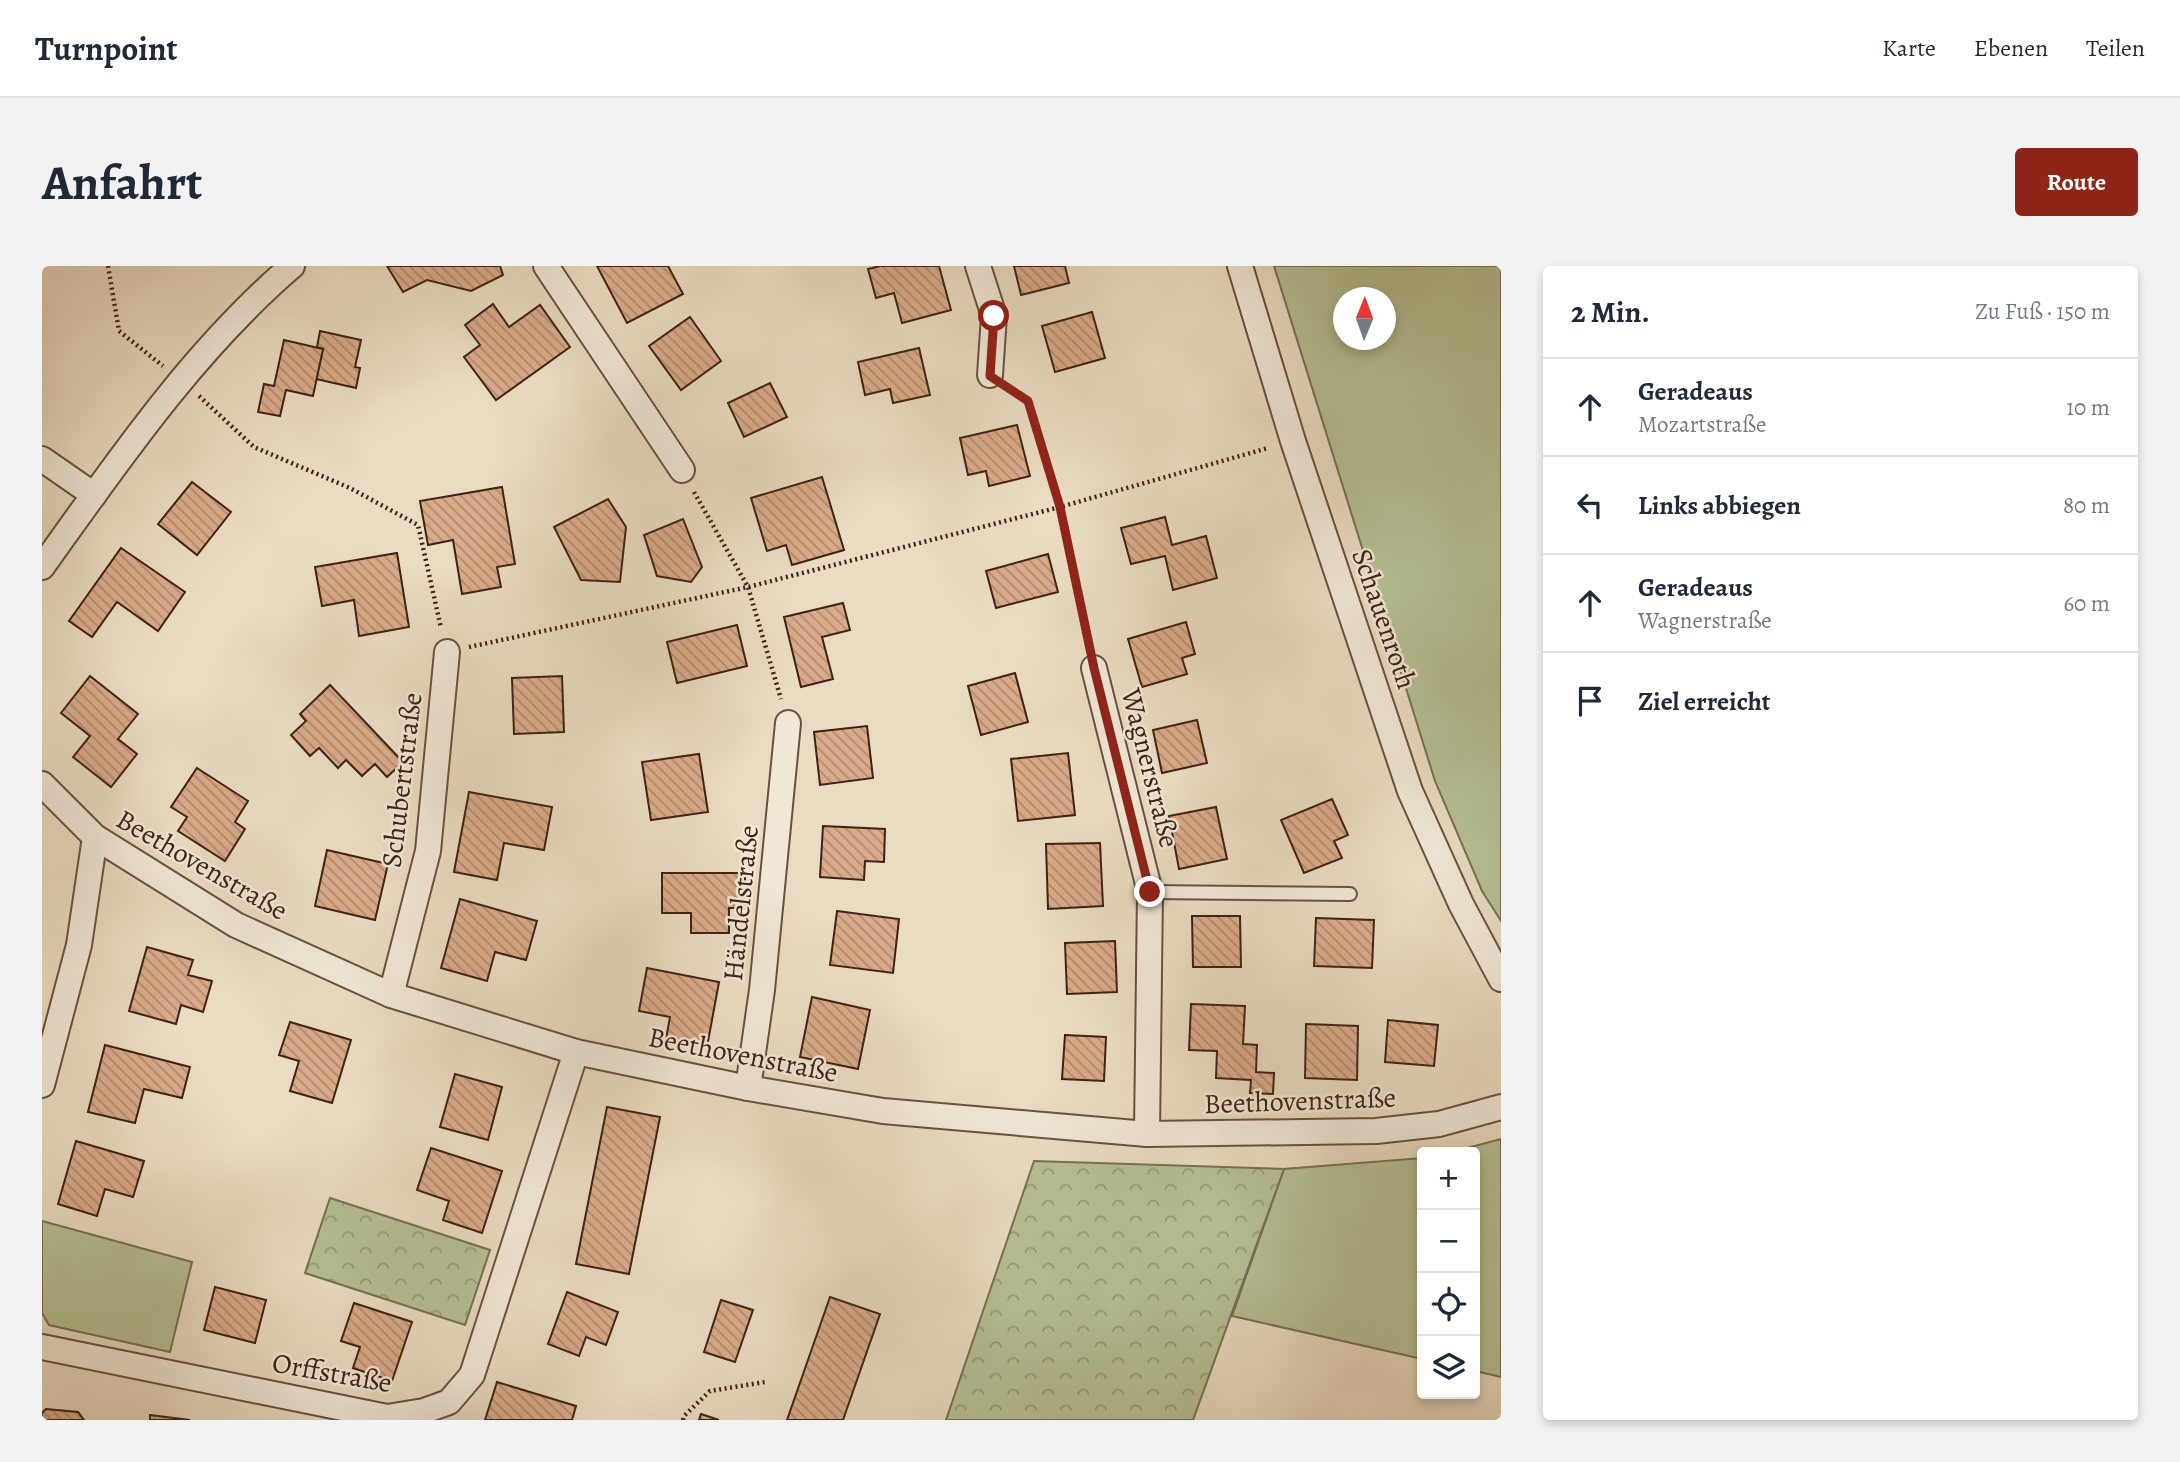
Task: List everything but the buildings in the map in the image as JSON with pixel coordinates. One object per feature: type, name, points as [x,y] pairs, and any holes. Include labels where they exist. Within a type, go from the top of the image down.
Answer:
[{"type":"street","points":[[42,567],[181,379],[260,293],[292,266]]},
{"type":"street","points":[[546,266],[682,470]]},
{"type":"street","points":[[978,266],[994,316],[990,376]]},
{"type":"street","name":"Schauenroth","points":[[1240,266],[1293,441],[1410,791],[1461,904],[1501,979]]},
{"type":"street","points":[[42,459],[94,495]]},
{"type":"street","name":"Schubertstraße","points":[[391,995],[428,851],[447,652]]},
{"type":"street","name":"Wagnerstraße","points":[[1094,668],[1150,892],[1147,1134]]},
{"type":"street","name":"Händelstraße","points":[[748,1088],[762,990],[788,723]]},
{"type":"street","name":"Beethovenstraße","points":[[42,784],[95,838],[236,925],[391,995],[576,1052],[748,1088],[883,1111],[1147,1134],[1376,1131],[1439,1124],[1501,1107]]},
{"type":"street","points":[[42,1085],[79,945],[95,838]]},
{"type":"street","name":"Orffstraße","points":[[42,1347],[387,1417],[426,1415],[449,1402],[472,1375],[576,1052]]},
{"type":"lane","points":[[1150,892],[1350,894]]},
{"type":"path","points":[[108,266],[119,331],[181,379],[254,447],[350,488],[418,525],[447,652],[748,587],[1060,507],[1293,441]]},
{"type":"path","points":[[990,376],[1028,401],[1060,507],[1094,668]]},
{"type":"path","points":[[682,470],[748,587],[788,723]]},
{"type":"path","points":[[682,1420],[710,1391],[765,1382]]},
{"type":"green space","points":[[1274,266],[1501,266],[1501,921],[1482,891],[1435,781]]},
{"type":"green space","points":[[1501,1139],[1501,1377],[1480,1372],[1480,1147],[1471,1147]]},
{"type":"green space","points":[[1417,1158],[1417,1358],[1232,1316],[1284,1169]]},
{"type":"green space","points":[[1034,1161],[1284,1169],[1193,1420],[946,1420]]},
{"type":"green space","points":[[330,1198],[490,1250],[465,1325],[305,1273]]},
{"type":"green space","points":[[42,1221],[192,1262],[170,1352],[49,1325],[42,1313]]},
{"type":"route","points":[[994,316],[990,376],[1028,401],[1060,507],[1094,668],[1150,892]]}]
